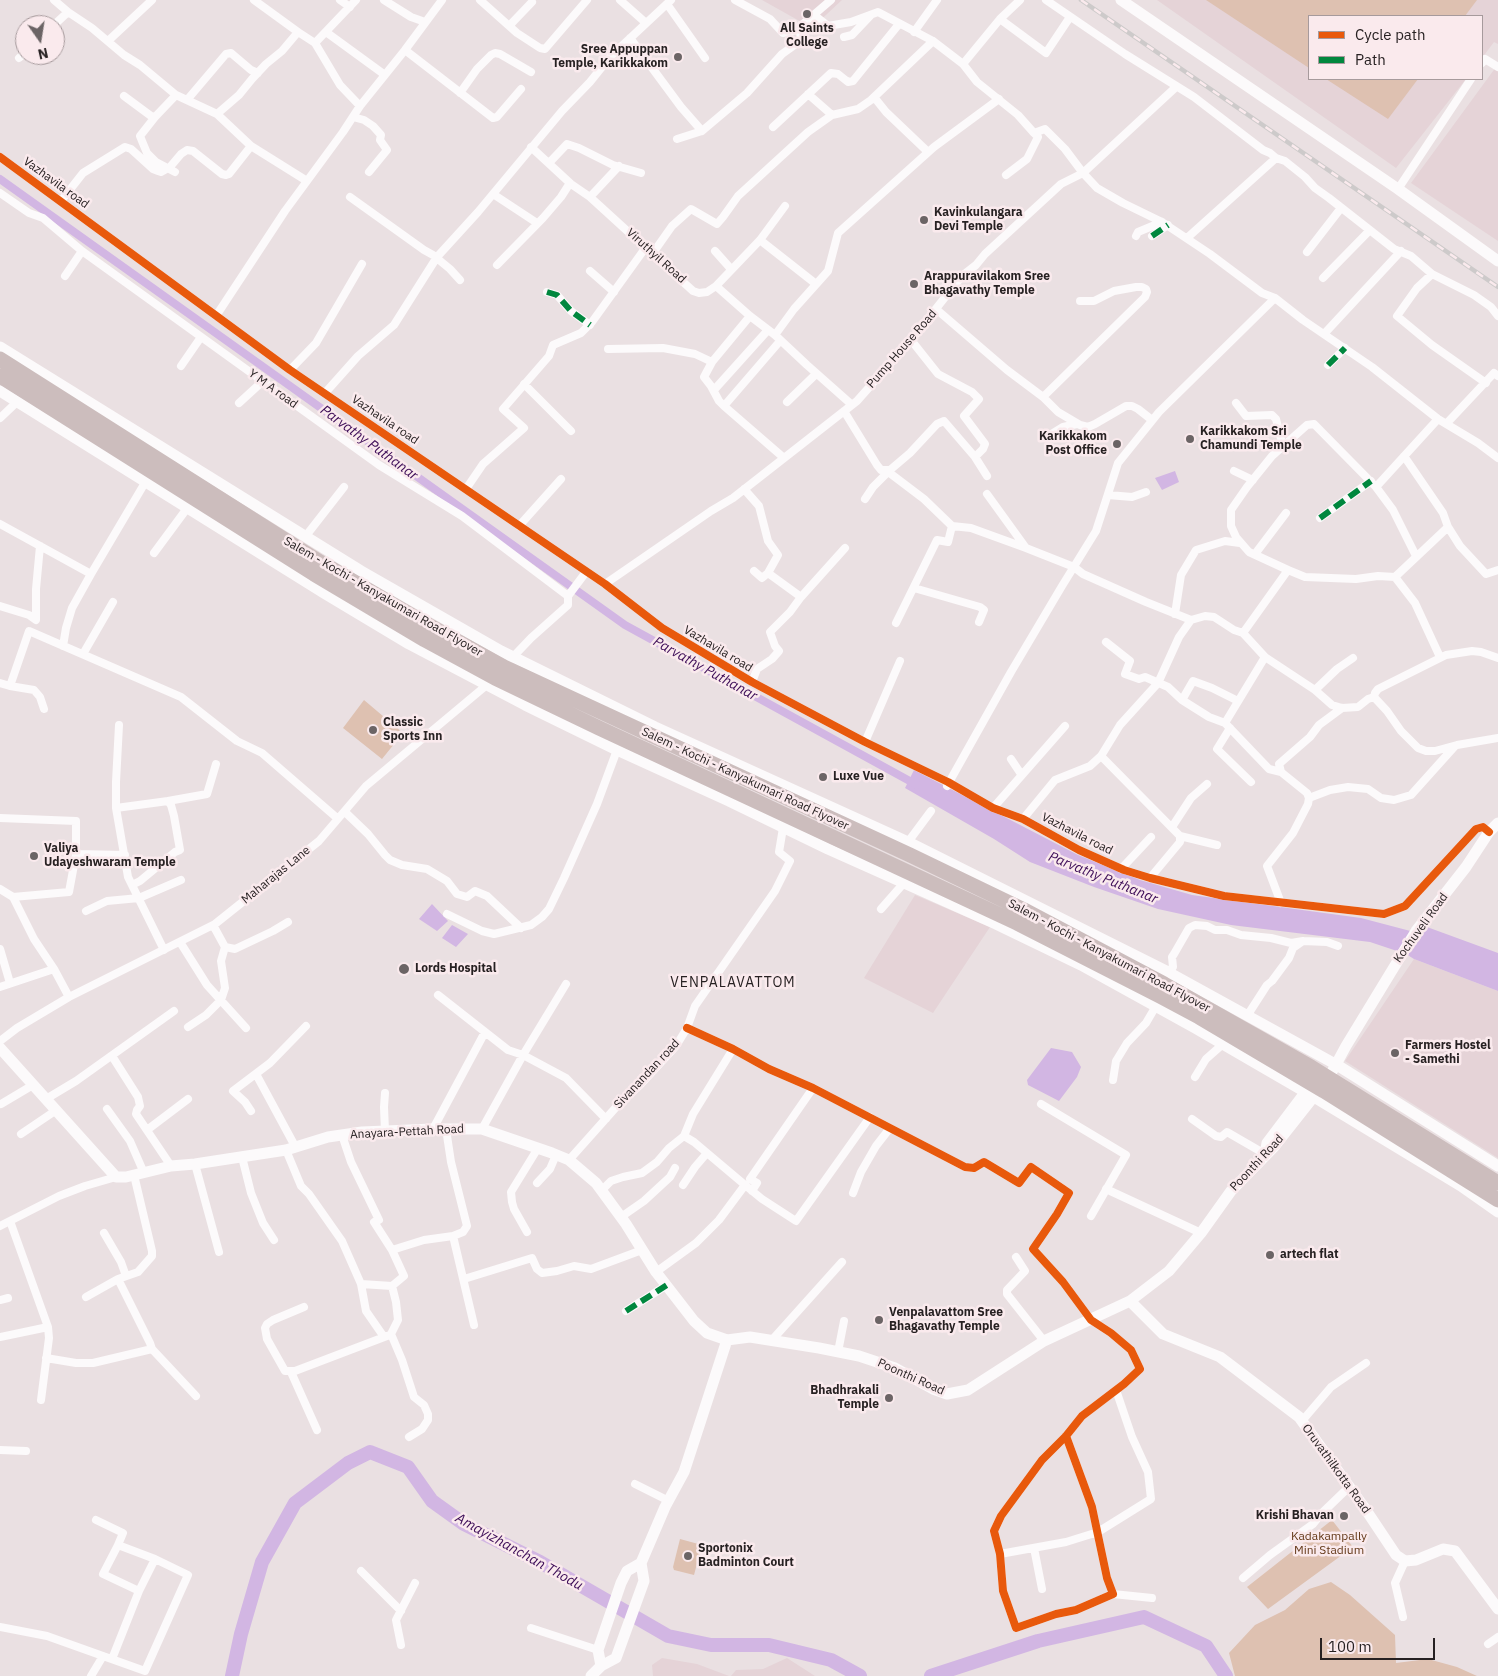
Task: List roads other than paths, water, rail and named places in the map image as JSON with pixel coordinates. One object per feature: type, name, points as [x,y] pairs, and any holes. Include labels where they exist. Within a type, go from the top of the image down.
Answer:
[{"type":"highway","name":"Salem - Kochi - Kanyakumari Road Flyover","points":[[0,359],[320,562],[421,621],[500,671]]},
{"type":"highway","name":"Salem - Kochi - Kanyakumari Road Flyover","points":[[0,376],[314,574],[424,640],[500,671],[901,851],[1024,910],[1164,984],[1315,1085],[1498,1200]]},
{"type":"highway","name":"Salem - Kochi - Kanyakumari Road Flyover","points":[[1315,1085],[1498,1183]]},
{"type":"street","points":[[54,0],[176,95],[217,114],[251,146],[307,181]]},
{"type":"street","points":[[108,41],[152,0]]},
{"type":"street","points":[[254,0],[315,43],[340,85],[360,106]]},
{"type":"street","points":[[340,0],[350,7]]},
{"type":"street","points":[[315,43],[356,0]]},
{"type":"street","points":[[384,0],[411,17],[425,22]]},
{"type":"street","points":[[216,316],[360,106],[442,0]]},
{"type":"street","points":[[485,2],[517,32],[540,48],[545,49],[587,0]]},
{"type":"street","points":[[620,0],[646,23]]},
{"type":"street","points":[[735,0],[770,19],[783,33],[799,28],[831,0]]},
{"type":"street","points":[[914,32],[937,0]]},
{"type":"street","points":[[962,64],[1000,19],[1020,0]]},
{"type":"street","points":[[1046,0],[1176,87],[1194,97],[1263,150],[1276,158],[1285,160],[1305,177],[1314,188],[1394,249],[1411,256],[1432,274],[1474,295],[1491,307],[1498,316]]},
{"type":"street","points":[[1121,0],[1398,189],[1498,261]]},
{"type":"street","points":[[510,25],[532,2]]},
{"type":"street","points":[[325,393],[364,351],[394,325],[436,257],[493,194],[531,147],[610,57],[669,2],[705,58]]},
{"type":"street","points":[[65,15],[68,12]]},
{"type":"street","points":[[814,15],[828,26],[851,22],[878,12],[933,42],[962,64],[978,82],[1018,115],[1038,137],[1027,160],[1006,175]]},
{"type":"street","points":[[844,37],[852,35],[872,15]]},
{"type":"street","points":[[1000,19],[1046,53],[1070,17]]},
{"type":"street","points":[[773,126],[831,74],[838,74],[848,82],[853,81],[899,24]]},
{"type":"street","points":[[677,139],[702,130],[747,93],[782,54],[801,38],[799,28]]},
{"type":"street","points":[[217,114],[239,95],[258,72],[282,51],[298,32]]},
{"type":"street","points":[[326,32],[384,75]]},
{"type":"street","points":[[630,38],[681,106],[702,130]]},
{"type":"street","points":[[653,253],[672,226],[692,209],[717,224],[738,196],[808,132],[832,115],[858,109],[874,97],[933,42]]},
{"type":"street","points":[[405,50],[491,117],[495,118],[521,89]]},
{"type":"street","points":[[188,100],[226,54],[231,53],[251,70],[258,72]]},
{"type":"street","points":[[460,93],[477,69],[495,53],[531,72]]},
{"type":"street","points":[[1483,62],[1485,59],[1498,67]]},
{"type":"street","points":[[1398,189],[1470,80]]},
{"type":"street","name":"Pump House Road","points":[[605,584],[744,489],[857,401],[911,340],[962,276],[1061,184],[1083,173],[1176,87]]},
{"type":"street","points":[[808,94],[832,115]]},
{"type":"street","points":[[172,170],[156,162],[147,153],[140,136],[176,95]]},
{"type":"street","points":[[124,96],[155,117]]},
{"type":"street","points":[[874,97],[886,112],[928,152]]},
{"type":"street","points":[[724,406],[775,335],[828,271],[838,233],[928,152],[999,99]]},
{"type":"street","points":[[353,116],[373,126],[381,134],[380,140],[387,150],[369,172]]},
{"type":"street","points":[[1034,133],[1045,129],[1065,149],[1097,188],[1165,224],[1186,238],[1345,348],[1438,419],[1447,423],[1498,458]]},
{"type":"street","points":[[549,163],[567,144],[640,174]]},
{"type":"street","points":[[172,170],[181,154],[191,150],[222,174],[226,175],[251,146]]},
{"type":"street","points":[[61,201],[83,173],[125,147],[131,148],[153,169],[160,172],[172,170]]},
{"type":"street","name":"Viruthyil Road","points":[[531,147],[570,183],[590,197],[694,291],[698,293],[708,292],[716,286]]},
{"type":"street","name":"Vazhavila road","points":[[0,157],[290,370],[605,584],[662,628],[752,682],[993,808],[1023,819],[1079,850],[1122,869],[1150,878],[1224,896],[1377,914],[1393,912],[1405,906],[1476,828],[1483,827],[1489,832]]},
{"type":"street","points":[[1186,238],[1276,158]]},
{"type":"street","points":[[590,197],[619,166]]},
{"type":"street","points":[[497,265],[561,197],[570,183]]},
{"type":"street","name":"Y M A road","points":[[0,193],[29,213],[43,218],[82,251],[379,465],[462,516],[569,599]]},
{"type":"street","points":[[493,194],[537,223]]},
{"type":"street","points":[[350,196],[403,236],[436,257],[450,268],[460,280]]},
{"type":"street","points":[[785,206],[760,240],[716,286],[775,335],[851,404]]},
{"type":"street","points":[[1307,252],[1341,208]]},
{"type":"street","points":[[1152,236],[1165,224]]},
{"type":"street","points":[[1136,236],[1138,232],[1165,224]]},
{"type":"street","points":[[1322,278],[1370,230]]},
{"type":"street","points":[[760,240],[816,284]]},
{"type":"street","points":[[466,489],[483,464],[524,428],[503,409],[549,356],[554,345],[581,333],[590,325],[646,247]]},
{"type":"street","points":[[65,276],[82,251]]},
{"type":"street","points":[[715,251],[731,269]]},
{"type":"street","points":[[1324,334],[1400,252]]},
{"type":"street","points":[[290,370],[316,342],[362,264]]},
{"type":"street","points":[[590,271],[614,292]]},
{"type":"street","points":[[1432,274],[1417,288],[1397,316],[1432,345],[1486,383]]},
{"type":"street","points":[[1043,397],[1145,297],[1147,292],[1142,287],[1136,287],[1114,291],[1094,301],[1080,301]]},
{"type":"street","points":[[547,292],[557,295],[571,311],[590,325]]},
{"type":"street","points":[[948,784],[1025,649],[1096,531],[1118,464],[1152,420],[1275,298]]},
{"type":"street","points":[[936,309],[1043,397],[1058,412],[1077,424],[1088,427],[1126,406],[1138,409],[1152,420]]},
{"type":"street","points":[[750,316],[712,362],[704,377],[724,406],[784,458]]},
{"type":"street","points":[[714,390],[775,335]]},
{"type":"street","points":[[181,366],[201,337]]},
{"type":"street","points":[[911,340],[938,374],[972,392],[979,399],[964,416],[985,444],[975,457]]},
{"type":"street","points":[[0,346],[361,571],[500,671],[525,705],[903,884],[996,924],[1072,961],[1223,1044],[1315,1085],[1498,1212]]},
{"type":"street","points":[[608,349],[664,348],[695,354],[712,362]]},
{"type":"street","points":[[1328,365],[1345,348]]},
{"type":"street","points":[[1447,423],[1494,373],[1498,376]]},
{"type":"street","points":[[787,402],[816,374]]},
{"type":"street","points":[[239,402],[263,382]]},
{"type":"street","points":[[524,384],[570,431]]},
{"type":"street","points":[[0,390],[409,644],[500,671],[655,727],[908,842],[1168,972],[1333,1063],[1498,1166]]},
{"type":"street","points":[[0,418],[18,401]]},
{"type":"street","points":[[1236,403],[1246,416],[1272,415],[1276,419],[1283,447]]},
{"type":"street","points":[[844,411],[877,465],[882,470],[890,470]]},
{"type":"street","points":[[1320,518],[1374,484],[1404,456],[1438,419]]},
{"type":"street","points":[[865,499],[873,486],[941,421],[944,421],[975,457],[987,476]]},
{"type":"street","points":[[1050,435],[1064,427],[1077,424]]},
{"type":"street","points":[[1416,556],[1392,510],[1374,484],[1314,424],[1306,425],[1272,456],[1231,510],[1231,526],[1240,543],[1249,552],[1304,577],[1356,579],[1378,576],[1395,577],[1448,528]]},
{"type":"street","points":[[1404,456],[1444,513],[1448,528],[1460,546],[1486,574],[1498,570]]},
{"type":"street","points":[[890,470],[891,474],[924,499],[952,526],[972,528],[1026,548],[1191,620],[1205,616],[1214,617],[1234,630],[1243,633],[1265,657],[1315,690],[1332,705],[1342,708],[1358,707],[1368,699],[1374,698]]},
{"type":"street","points":[[1234,471],[1252,480]]},
{"type":"street","points":[[519,526],[561,479]]},
{"type":"street","points":[[63,646],[72,608],[146,481]]},
{"type":"street","points":[[305,537],[344,487]]},
{"type":"street","points":[[744,489],[759,506],[768,541],[778,555],[768,573],[762,578],[754,571]]},
{"type":"street","points":[[1108,495],[1132,497],[1146,492]]},
{"type":"street","points":[[987,494],[1026,548]]},
{"type":"street","points":[[154,553],[188,507]]},
{"type":"street","points":[[1255,554],[1286,513]]},
{"type":"street","points":[[0,524],[91,574]]},
{"type":"street","points":[[896,623],[937,540],[948,542],[952,526]]},
{"type":"street","points":[[1175,614],[1182,575],[1196,550],[1225,541],[1240,543]]},
{"type":"street","points":[[10,686],[29,632],[36,620],[36,589],[40,546]]},
{"type":"street","points":[[752,682],[757,669],[772,659],[779,651],[774,646],[770,632],[790,612],[845,548]]},
{"type":"street","points":[[1243,633],[1288,570]]},
{"type":"street","name":"Maharajas Lane","points":[[0,1041],[17,1028],[69,997],[213,925],[319,841],[366,786],[500,671],[531,638],[568,605],[569,599],[586,572]]},
{"type":"street","points":[[768,573],[801,597]]},
{"type":"street","points":[[1395,577],[1415,603],[1440,657]]},
{"type":"street","points":[[914,588],[980,606],[984,610],[979,622]]},
{"type":"street","points":[[83,654],[113,602]]},
{"type":"street","points":[[0,606],[29,615],[36,620]]},
{"type":"street","points":[[1023,819],[1055,780],[1090,766],[1101,756],[1120,725],[1158,683],[1179,637],[1191,620]]},
{"type":"street","points":[[29,632],[181,697],[237,741],[262,753],[337,818]]},
{"type":"street","points":[[1106,642],[1130,661],[1125,674],[1139,679],[1145,677],[1168,687],[1182,700],[1227,726],[1269,769],[1281,772],[1307,793],[1309,798],[1308,804],[1293,833],[1267,866],[1281,903]]},
{"type":"street","points":[[1374,698],[1375,692],[1378,690],[1440,657],[1456,652],[1472,651],[1498,658]]},
{"type":"street","points":[[1251,782],[1216,749],[1238,701],[1265,657]]},
{"type":"street","points":[[1315,690],[1337,669],[1353,658]]},
{"type":"street","points":[[865,742],[900,661]]},
{"type":"street","points":[[1182,700],[1193,681],[1238,701]]},
{"type":"street","points":[[0,683],[34,690],[40,697],[44,709]]},
{"type":"street","points":[[1374,698],[1387,711],[1400,731],[1418,748],[1426,751],[1435,751],[1498,738]]},
{"type":"street","points":[[1281,772],[1280,764],[1310,737],[1319,725],[1342,708]]},
{"type":"street","points":[[119,724],[116,808],[128,877],[164,950]]},
{"type":"street","points":[[993,808],[1065,726]]},
{"type":"street","points":[[1309,798],[1330,790],[1348,787],[1368,789],[1381,798],[1394,800],[1410,795],[1457,745]]},
{"type":"street","points":[[447,914],[482,931],[494,934],[531,925],[542,917],[549,909],[597,804],[617,750]]},
{"type":"street","points":[[1101,756],[1180,836],[1217,845]]},
{"type":"street","points":[[1011,760],[1021,774]]},
{"type":"street","points":[[116,808],[207,794],[216,764]]},
{"type":"street","points":[[1172,827],[1191,798],[1207,784]]},
{"type":"street","points":[[132,885],[180,850],[172,810],[168,801]]},
{"type":"street","points":[[908,842],[931,811]]},
{"type":"street","points":[[345,812],[368,834],[390,860],[402,865],[427,869],[447,881],[457,894],[467,897],[475,891],[487,896],[521,928]]},
{"type":"street","points":[[0,818],[76,821],[76,854],[69,892],[13,897]]},
{"type":"street","name":"Kochuveli Road","points":[[1333,1063],[1346,1046],[1413,935],[1466,867],[1489,832],[1498,823]]},
{"type":"street","name":"Sivanandan road","points":[[569,1160],[676,1046],[687,1028],[695,1006],[775,891],[790,861],[779,852],[783,828]]},
{"type":"street","points":[[1150,878],[1180,842],[1180,836]]},
{"type":"street","points":[[1122,869],[1151,837]]},
{"type":"street","points":[[76,854],[125,855]]},
{"type":"street","points":[[86,910],[107,901],[139,898],[181,880]]},
{"type":"street","points":[[881,909],[903,884]]},
{"type":"street","points":[[0,889],[13,897],[34,939],[69,997]]},
{"type":"street","points":[[225,947],[235,949],[288,922]]},
{"type":"street","points":[[188,1026],[206,1015],[221,1000],[225,988],[221,961],[225,947],[213,925]]},
{"type":"street","points":[[1168,972],[1173,967],[1172,957],[1189,928],[1195,925],[1291,943],[1303,941],[1327,942],[1338,946]]},
{"type":"street","points":[[1247,1016],[1267,985],[1290,958],[1293,948],[1303,941]]},
{"type":"street","points":[[180,942],[207,984],[246,1028]]},
{"type":"street","points":[[0,949],[10,983]]},
{"type":"street","points":[[0,987],[54,970]]},
{"type":"street","points":[[482,1129],[522,1055],[566,984]]},
{"type":"street","points":[[438,995],[508,1050],[522,1055],[566,1078],[606,1119]]},
{"type":"street","points":[[1113,1080],[1116,1061],[1127,1044],[1146,1023],[1156,1006]]},
{"type":"street","points":[[46,1098],[76,1081],[174,1011]]},
{"type":"street","points":[[251,1111],[233,1091],[270,1063],[306,1026]]},
{"type":"street","points":[[687,1028],[733,1049],[769,1069],[813,1088],[965,1168],[974,1168],[984,1162],[1019,1183],[1031,1167],[1069,1193],[1057,1214],[1032,1249],[1063,1282],[1091,1320],[1112,1333],[1131,1350],[1140,1369],[1124,1384],[1082,1416],[1066,1436],[1042,1460],[1001,1516],[994,1531],[1000,1554],[1003,1591],[1016,1628],[1056,1614],[1076,1610],[1112,1594],[1152,1598]]},
{"type":"street","points":[[433,1129],[486,1032]]},
{"type":"street","points":[[1195,1077],[1206,1059],[1223,1044]]},
{"type":"street","points":[[0,1048],[116,1178],[76,1189],[0,1226]]},
{"type":"street","points":[[602,1190],[612,1182],[623,1177],[642,1173],[657,1162],[684,1136],[693,1114],[733,1049]]},
{"type":"street","points":[[112,1056],[138,1097],[140,1106],[136,1110],[136,1114],[171,1166]]},
{"type":"street","name":"Poonthi Road","points":[[727,1340],[750,1337],[859,1356],[895,1368],[947,1394],[968,1390],[1044,1341],[1130,1301],[1169,1271],[1201,1232],[1230,1191],[1273,1148],[1315,1085],[1333,1063]]},
{"type":"street","points":[[256,1074],[291,1149],[302,1186],[342,1242],[361,1284],[366,1311],[388,1336],[402,1360],[414,1397],[424,1405],[428,1414],[428,1420],[422,1429],[409,1437]]},
{"type":"street","points":[[1,1104],[33,1085]]},
{"type":"street","points":[[752,1191],[757,1184],[750,1179],[813,1088]]},
{"type":"street","points":[[385,1093],[385,1131]]},
{"type":"street","points":[[147,1130],[188,1099]]},
{"type":"street","points":[[1041,1104],[1126,1155],[1091,1216]]},
{"type":"street","points":[[86,1297],[122,1277],[138,1272],[152,1256],[139,1174],[130,1141],[107,1109]]},
{"type":"street","points":[[21,1134],[55,1111]]},
{"type":"street","points":[[684,1136],[744,1185],[796,1221],[870,1117]]},
{"type":"street","points":[[1192,1120],[1216,1136],[1221,1138],[1227,1132],[1265,1154]]},
{"type":"street","points":[[853,1193],[861,1172],[876,1146],[890,1128]]},
{"type":"street","points":[[392,1250],[424,1240],[453,1236],[464,1232],[467,1226],[451,1162],[446,1129]]},
{"type":"street","name":"Anayara-Pettah Road","points":[[116,1178],[171,1166],[291,1149],[328,1137],[362,1132],[482,1129],[556,1154],[569,1160],[587,1174],[602,1190],[656,1272],[694,1321],[707,1333],[727,1340]]},
{"type":"street","points":[[342,1135],[351,1162],[376,1221],[404,1276],[392,1286],[361,1284]]},
{"type":"street","points":[[527,1232],[514,1209],[511,1192],[538,1148]]},
{"type":"street","points":[[683,1185],[695,1166],[707,1153]]},
{"type":"street","points":[[537,1183],[550,1169],[556,1154]]},
{"type":"street","points":[[242,1157],[251,1193],[263,1223],[274,1240]]},
{"type":"street","points":[[195,1164],[219,1252]]},
{"type":"street","points":[[621,1218],[644,1201],[670,1177],[675,1168]]},
{"type":"street","points":[[656,1272],[696,1243],[719,1220],[744,1185]]},
{"type":"street","points":[[1106,1189],[1201,1232]]},
{"type":"street","points":[[10,1221],[48,1326],[49,1338],[42,1400]]},
{"type":"street","points":[[104,1232],[121,1262],[122,1277],[152,1349],[196,1396]]},
{"type":"street","points":[[453,1236],[474,1325]]},
{"type":"street","points":[[464,1279],[532,1258],[537,1269],[542,1273],[574,1266],[591,1269],[642,1250]]},
{"type":"street","points":[[1016,1257],[1025,1271],[1007,1290],[1007,1294],[1044,1341]]},
{"type":"street","points":[[772,1340],[842,1262]]},
{"type":"street","points":[[626,1311],[667,1285]]},
{"type":"street","points":[[304,1307],[273,1320],[265,1328],[267,1339],[285,1371],[291,1372],[388,1336],[398,1320],[392,1286]]},
{"type":"street","name":"Oruvathilkotta Road","points":[[1130,1301],[1162,1334],[1220,1357],[1298,1417],[1396,1555],[1405,1561]]},
{"type":"street","points":[[838,1352],[844,1321]]},
{"type":"street","points":[[0,1337],[48,1326]]},
{"type":"street","points":[[599,1673],[616,1658],[644,1580],[641,1563],[684,1472],[727,1340]]},
{"type":"street","points":[[46,1358],[76,1363],[93,1362],[152,1349]]},
{"type":"street","points":[[1302,1422],[1331,1387],[1366,1363]]},
{"type":"street","points":[[291,1372],[317,1430]]},
{"type":"street","points":[[1000,1554],[1066,1542],[1098,1532],[1151,1500],[1148,1472],[1132,1437],[1116,1390]]},
{"type":"street","points":[[1066,1436],[1092,1507],[1112,1594]]},
{"type":"street","points":[[0,1450],[26,1451]]},
{"type":"street","points":[[635,1484],[669,1501]]},
{"type":"street","points":[[1243,1578],[1270,1555],[1313,1524],[1349,1487]]},
{"type":"street","points":[[96,1520],[123,1533],[103,1574],[140,1591]]},
{"type":"street","points":[[0,1628],[47,1636],[145,1671],[188,1575],[118,1545]]},
{"type":"street","points":[[1034,1548],[1042,1589]]},
{"type":"street","points":[[1403,1616],[1395,1583],[1405,1561],[1416,1560],[1443,1549],[1455,1551],[1498,1609]]},
{"type":"street","points":[[112,1659],[154,1559]]},
{"type":"street","points":[[599,1673],[599,1646],[621,1583],[626,1571],[641,1563]]},
{"type":"street","points":[[361,1571],[401,1611]]},
{"type":"street","points":[[401,1645],[396,1620],[415,1583]]},
{"type":"street","points":[[531,1628],[599,1646]]},
{"type":"street","points":[[1488,1644],[1498,1638]]},
{"type":"street","points":[[91,1676],[103,1656]]},
{"type":"water","points":[[1175,471],[1179,482],[1162,490],[1155,478]]},
{"type":"water","points":[[914,770],[1078,855],[1140,880],[1192,895],[1361,918],[1418,933],[1427,927],[1498,953],[1498,991],[1414,959],[1406,954],[1370,942],[1231,925],[1158,909],[1094,887],[1030,862],[905,788]]},
{"type":"water","points":[[432,904],[448,921],[437,931],[419,919]]},
{"type":"water","points":[[452,925],[468,934],[456,947],[442,938]]},
{"type":"water","points":[[1051,1048],[1072,1052],[1081,1067],[1077,1077],[1059,1101],[1028,1085],[1027,1080]]},
{"type":"waterway","name":"Parvathy Puthanar","points":[[0,179],[625,625],[917,785]]},
{"type":"waterway","name":"Amayizhanchan Thodu","points":[[232,1676],[241,1634],[262,1562],[295,1503],[348,1463],[370,1452],[408,1467],[432,1501],[464,1524],[540,1562],[668,1636],[711,1645],[769,1645],[831,1660],[860,1676]]},
{"type":"waterway","name":"Amayizhanchan Thodu","points":[[931,1676],[1038,1641],[1144,1617],[1206,1646],[1226,1676]]},
{"type":"railway","points":[[1081,0],[1498,287]]},
{"type":"place","name":"All Saints College","points":[[807,14]]},
{"type":"place","name":"Sree Appuppan Temple, Karikkakom","points":[[678,57]]},
{"type":"place","name":"Kavinkulangara Devi Temple","points":[[924,220]]},
{"type":"place","name":"Arappuravilakom Sree Bhagavathy Temple","points":[[914,284]]},
{"type":"place","name":"Karikkakom Sri Chamundi Temple","points":[[1190,439]]},
{"type":"place","name":"Karikkakom Post Office","points":[[1117,444]]},
{"type":"place","name":"Classic Sports Inn","points":[[373,730]]},
{"type":"place","name":"Luxe Vue","points":[[823,777]]},
{"type":"place","name":"Valiya Udayeshwaram Temple","points":[[34,856]]},
{"type":"place","name":"Lords Hospital","points":[[404,969]]},
{"type":"place","name":"Farmers Hostel - Samethi","points":[[1395,1053]]},
{"type":"place","name":"artech flat","points":[[1270,1255]]},
{"type":"place","name":"Venpalavattom Sree Bhagavathy Temple","points":[[879,1320]]},
{"type":"place","name":"Bhadhrakali Temple","points":[[889,1398]]},
{"type":"place","name":"Krishi Bhavan","points":[[1344,1516]]},
{"type":"place","name":"Sportonix Badminton Court","points":[[688,1556]]},
{"type":"district","name":"VENPALAVATTOM","points":[[733,983]]},
{"type":"park label","name":"Kadakampally Mini Stadium","points":[[1329,1544]]}]
